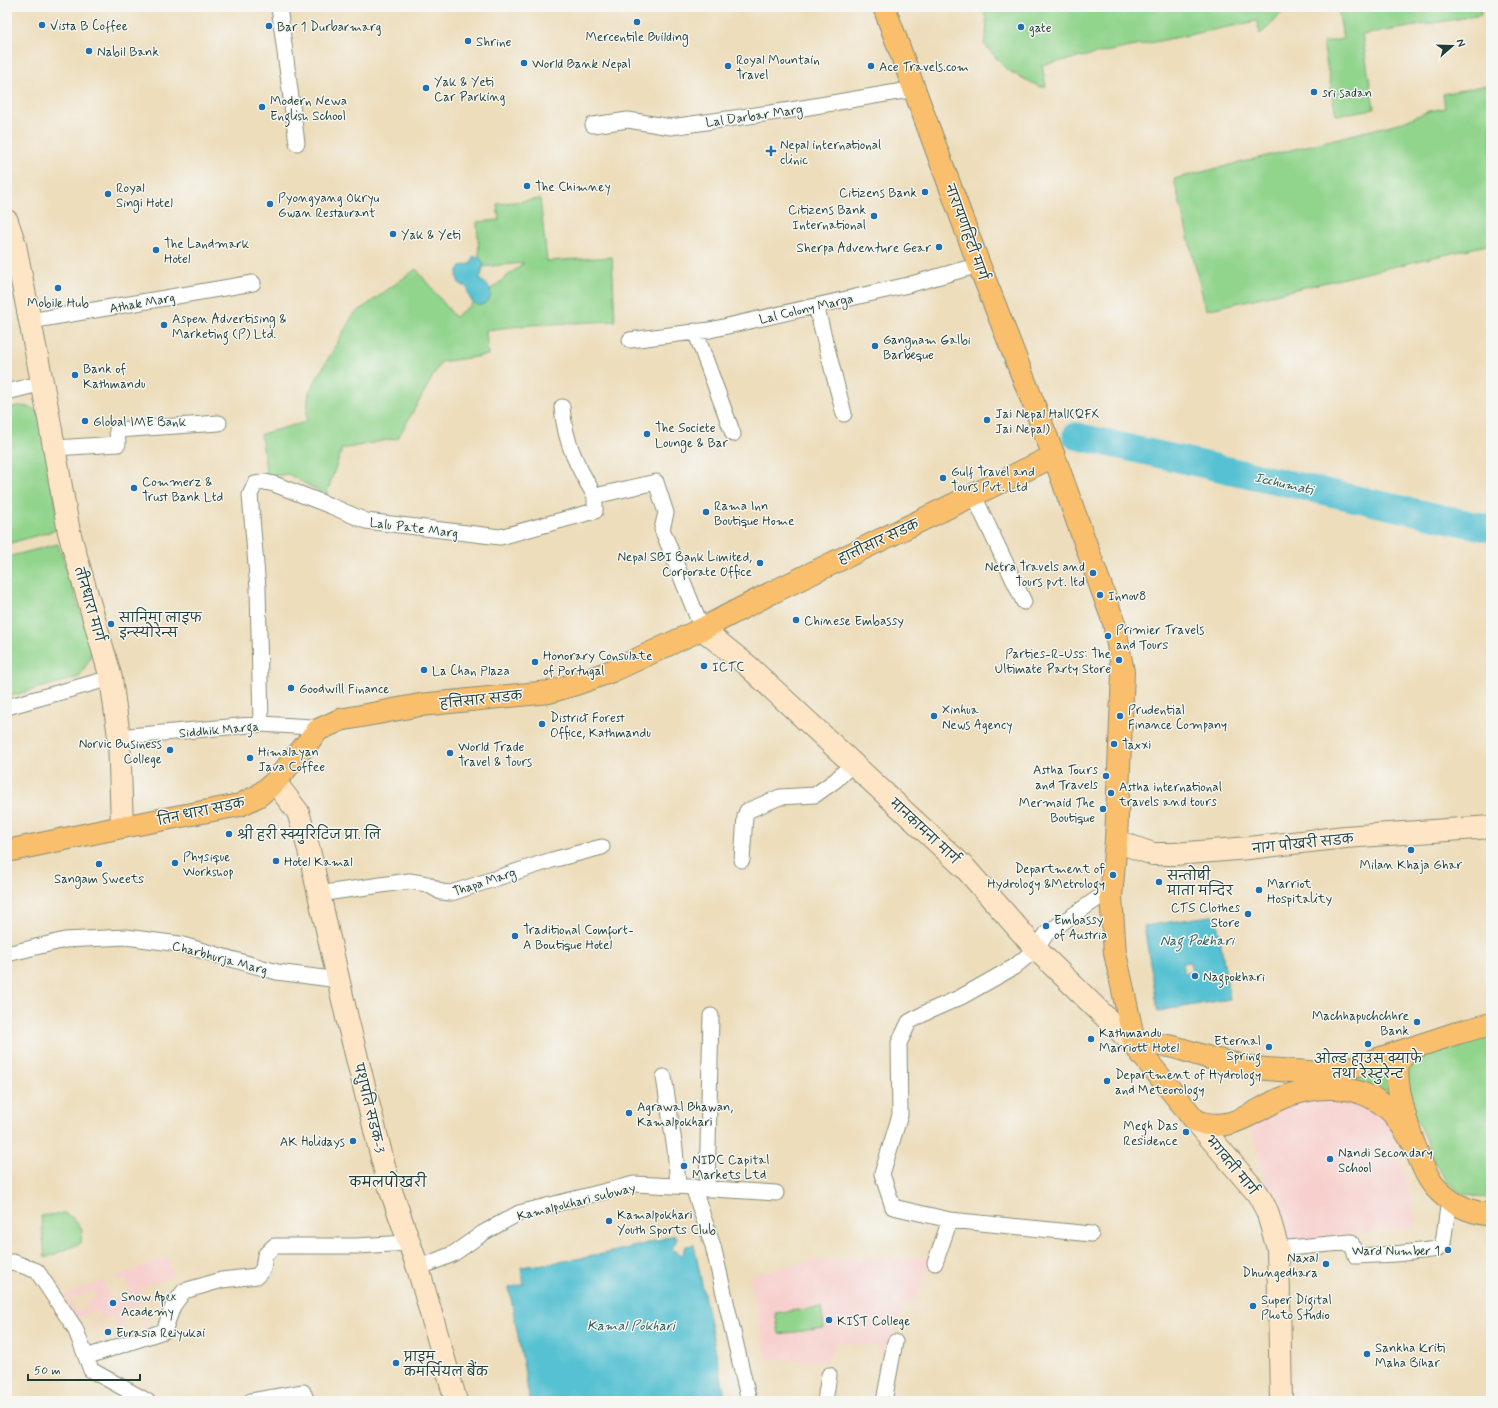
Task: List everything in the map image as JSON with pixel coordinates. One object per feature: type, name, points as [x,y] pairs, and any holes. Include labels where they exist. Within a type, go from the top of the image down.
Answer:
[{"type":"main road","name":"नारायणहिटी मार्ग","points":[[884,7],[979,265],[1054,456],[1114,623],[1123,672],[1112,907],[1115,953],[1135,1046]]},
{"type":"main road","name":"तीनधारा मार्ग","points":[[7,221],[15,244],[55,448],[69,532],[111,678],[119,737],[122,827]]},
{"type":"main road","name":"हात्तीसार सडक","points":[[702,629],[771,593],[1054,456]]},
{"type":"main road","name":"हत्तिसार सडक","points":[[275,782],[318,730],[340,720],[420,705],[559,689],[612,671],[702,629]]},
{"type":"main road","name":"मानकामना मार्ग","points":[[702,629],[748,666],[966,869],[1036,949],[1135,1046]]},
{"type":"main road","name":"पशुपति सडक-3","points":[[275,782],[298,812],[309,850],[318,894],[388,1182],[418,1268],[451,1400]]},
{"type":"main road","name":"तिन धारा सडक","points":[[7,851],[122,827],[240,805],[258,796],[275,782]]},
{"type":"main road","name":"नाग पोखरी सडक","points":[[1116,841],[1154,854],[1175,854],[1249,848],[1345,837],[1491,827]]},
{"type":"main road","points":[[1196,1120],[1208,1126],[1219,1126],[1234,1122],[1281,1099],[1321,1073],[1354,1067],[1491,1024]]},
{"type":"main road","points":[[1135,1046],[1155,1044],[1174,1047],[1213,1059],[1312,1080],[1330,1087],[1348,1090],[1378,1101],[1388,1108],[1412,1140],[1434,1187],[1460,1207],[1491,1215]]},
{"type":"main road","name":"भगवती मार्ग","points":[[1135,1046],[1258,1194],[1267,1211],[1278,1249],[1281,1401]]},
{"type":"main road","points":[[1411,1048],[1401,1059],[1398,1076],[1412,1140]]},
{"type":"street","points":[[279,7],[296,142]]},
{"type":"street","name":"Lal Darbar Marg","points":[[593,125],[628,120],[671,127],[791,110],[915,89]]},
{"type":"street","name":"Lal Colony Marga","points":[[630,340],[710,330],[908,285],[979,265]]},
{"type":"street","name":"Athak Marg","points":[[30,321],[253,283]]},
{"type":"street","points":[[816,306],[844,414]]},
{"type":"street","points":[[695,331],[733,434]]},
{"type":"street","points":[[7,392],[42,383]]},
{"type":"street","points":[[562,407],[564,426],[576,466],[595,496],[656,482],[666,513],[662,529],[702,629]]},
{"type":"street","points":[[55,448],[118,444],[117,430],[220,423]]},
{"type":"street","name":"Lalu Pate Marg","points":[[261,724],[258,588],[250,495],[255,484],[265,482],[274,484],[366,521],[500,538],[595,511],[595,496]]},
{"type":"street","points":[[974,496],[1024,602]]},
{"type":"street","points":[[7,707],[111,678]]},
{"type":"street","name":"Siddhik Marga","points":[[119,737],[261,724],[312,727],[318,730]]},
{"type":"street","points":[[742,860],[745,816],[747,811],[780,797],[815,795],[836,780],[853,763]]},
{"type":"street","name":"Thapa Marg","points":[[318,894],[409,881],[428,884],[440,892],[451,893],[552,860],[602,847]]},
{"type":"street","points":[[1091,1234],[950,1220],[893,1207],[882,1174],[900,1115],[899,1043],[909,1022],[927,1012],[962,998],[1002,975],[1036,949],[1047,933],[1113,888]]},
{"type":"street","name":"Charbhurja Marg","points":[[7,954],[65,940],[126,937],[179,944],[277,972],[339,980]]},
{"type":"street","points":[[711,1016],[700,1188],[749,1401]]},
{"type":"street","points":[[664,1077],[678,1185]]},
{"type":"street","name":"Kamalpokhari subway","points":[[418,1268],[453,1254],[483,1233],[519,1213],[634,1184],[678,1185],[700,1188],[776,1193]]},
{"type":"street","points":[[1278,1249],[1351,1242],[1356,1256],[1395,1254],[1438,1249],[1443,1244],[1449,1200]]},
{"type":"street","points":[[935,1263],[950,1220]]},
{"type":"street","points":[[86,1357],[164,1331],[173,1306],[184,1291],[222,1280],[257,1276],[263,1269],[265,1255],[274,1246],[356,1246],[409,1243]]},
{"type":"street","points":[[7,1263],[13,1262],[37,1271],[75,1328],[91,1370],[147,1401]]},
{"type":"street","points":[[884,1401],[895,1342]]},
{"type":"street","points":[[825,1401],[828,1375]]},
{"type":"street","points":[[251,1401],[303,1392],[307,1401]]},
{"type":"shaded area","name":"Nandi Secondary School","points":[[1348,1095],[1379,1114],[1395,1136],[1415,1214],[1415,1228],[1288,1240],[1282,1235],[1273,1210],[1250,1125],[1300,1100]]},
{"type":"shaded area","name":"Snow Apex Academy","points":[[168,1257],[173,1276],[141,1289],[140,1306],[149,1331],[123,1341],[112,1316],[106,1317],[94,1323],[103,1346],[89,1352],[65,1295]],"holes":[[[116,1277],[118,1282],[126,1279],[131,1293],[111,1300],[104,1281]],[[94,1290],[96,1297],[85,1301],[87,1308],[76,1312],[71,1299]],[[136,1305],[145,1330],[127,1337],[118,1312]],[[98,1310],[101,1318],[92,1321],[100,1342],[89,1346],[78,1317]]]},
{"type":"shaded area","name":"KIST College","points":[[932,1257],[918,1297],[904,1306],[889,1345],[882,1349],[873,1346],[835,1342],[828,1361],[767,1359],[750,1275],[816,1261]]},
{"type":"green space","points":[[981,7],[1286,7],[1273,23],[1260,34],[1257,21],[1042,65],[1046,86],[1040,87],[1007,70],[984,44],[986,20],[984,11]]},
{"type":"green space","points":[[1338,7],[1480,7],[1481,15],[1362,35],[1374,109],[1336,115],[1323,43],[1343,39]]},
{"type":"green space","points":[[1487,85],[1491,105],[1491,244],[1206,310],[1174,179],[1403,122],[1429,111],[1445,108],[1443,94]]},
{"type":"green space","points":[[540,199],[547,261],[612,257],[615,321],[529,325],[486,330],[488,355],[441,362],[398,438],[342,449],[326,495],[288,474],[267,477],[261,434],[306,422],[309,392],[353,315],[416,269],[455,317],[524,263],[480,267],[477,222],[499,220],[497,204]]},
{"type":"green space","points":[[18,406],[29,407],[39,412],[60,529],[7,544],[7,409]]},
{"type":"green space","points":[[58,544],[93,649],[89,660],[79,677],[7,697],[7,557]]},
{"type":"green space","points":[[1491,1031],[1491,1200],[1464,1194],[1448,1183],[1437,1167],[1408,1100],[1406,1061]]},
{"type":"green space","points":[[1390,1063],[1398,1099],[1323,1081]]},
{"type":"green space","points":[[64,1213],[73,1218],[82,1230],[81,1243],[45,1258],[41,1216]]},
{"type":"green space","points":[[821,1307],[824,1328],[779,1334],[775,1313]]},
{"type":"water","points":[[478,256],[484,263],[480,280],[488,286],[491,294],[488,301],[480,305],[471,300],[468,288],[459,283],[457,275],[457,272],[463,265],[471,264],[473,257]]},
{"type":"water","name":"Nag Pokhari","points":[[1216,915],[1230,999],[1158,1011],[1144,926]],"holes":[[[1190,962],[1192,971],[1184,973],[1182,963]]]},
{"type":"water","name":"Kamal Pokhari","points":[[675,1235],[677,1239],[672,1249],[682,1255],[686,1246],[694,1245],[726,1401],[530,1401],[509,1288],[524,1284],[521,1267],[599,1255]]},
{"type":"waterway","name":"Icchumati","points":[[1076,436],[1491,529]]},
{"type":"place","name":"Mercentile Building","points":[[637,22]]},
{"type":"place","name":"Vista B Coffee","points":[[42,25]]},
{"type":"place","name":"Bar 1 Durbarmarg","points":[[269,26]]},
{"type":"place","name":"gate","points":[[1021,27]]},
{"type":"place","name":"Shrine","points":[[468,41]]},
{"type":"place","name":"Nabil Bank","points":[[89,51]]},
{"type":"place","name":"World Bank Nepal","points":[[524,63]]},
{"type":"place","name":"Royal Mountain Travel","points":[[728,66]]},
{"type":"place","name":"Ace Travels.com","points":[[871,66]]},
{"type":"place","name":"Yak & Yeti Car Parking","points":[[426,88]]},
{"type":"place","name":"sri sadan","points":[[1314,92]]},
{"type":"place","name":"Modern Newa English School","points":[[262,107]]},
{"type":"place","name":"Nepal international clinic","points":[[771,151]]},
{"type":"place","name":"The Chimney","points":[[527,186]]},
{"type":"place","name":"Citizens Bank","points":[[925,192]]},
{"type":"place","name":"Royal Singi Hotel","points":[[108,194]]},
{"type":"place","name":"Pyongyang Okryu Gwan Restaurant","points":[[270,204]]},
{"type":"place","name":"Citizens Bank International","points":[[874,216]]},
{"type":"place","name":"Yak & Yeti","points":[[393,234]]},
{"type":"place","name":"Sherpa Adventure Gear","points":[[939,247]]},
{"type":"place","name":"The Landmark Hotel","points":[[156,250]]},
{"type":"place","name":"Mobile Hub","points":[[58,288]]},
{"type":"place","name":"Aspen Advertising & Marketing (P) Ltd.","points":[[164,325]]},
{"type":"place","name":"Gangnam Galbi Barbeque","points":[[875,346]]},
{"type":"place","name":"Bank of Kathmandu","points":[[75,375]]},
{"type":"place","name":"Jai Nepal Hall(QFX Jai Nepal)","points":[[987,420]]},
{"type":"place","name":"Global IME Bank","points":[[85,421]]},
{"type":"place","name":"The Societe Lounge & Bar","points":[[647,434]]},
{"type":"place","name":"Gulf Travel and Tours Pvt. Ltd","points":[[943,478]]},
{"type":"place","name":"Commerz & Trust Bank Ltd","points":[[134,488]]},
{"type":"place","name":"Rama Inn Boutique Home","points":[[706,512]]},
{"type":"place","name":"Nepal SBI Bank Limited, Corporate Office","points":[[760,563]]},
{"type":"place","name":"Netra Travels and Tours pvt. ltd","points":[[1093,573]]},
{"type":"place","name":"Innov8","points":[[1100,595]]},
{"type":"place","name":"Chinese Embassy","points":[[796,620]]},
{"type":"place","name":"सानिमा लाइफ इन्स्योरेन्स","points":[[111,624]]},
{"type":"place","name":"Primier Travels and Tours","points":[[1108,636]]},
{"type":"place","name":"Parties-R-Uss: The Ultimate Party Store","points":[[1119,660]]},
{"type":"place","name":"Honorary Consulate of Portugal","points":[[535,662]]},
{"type":"place","name":"ICTC","points":[[704,666]]},
{"type":"place","name":"La Chan Plaza","points":[[424,670]]},
{"type":"place","name":"Goodwill Finance","points":[[291,688]]},
{"type":"place","name":"Xinhua News Agency","points":[[934,716]]},
{"type":"place","name":"Prudential Finance Company","points":[[1120,716]]},
{"type":"place","name":"District Forest Office, Kathmandu","points":[[542,724]]},
{"type":"place","name":"Taxxi","points":[[1114,744]]},
{"type":"place","name":"Norvic Business College","points":[[170,750]]},
{"type":"place","name":"World Trade Travel & Tours","points":[[450,753]]},
{"type":"place","name":"Himalayan Java Coffee","points":[[250,758]]},
{"type":"place","name":"Astha Tours and Travels","points":[[1106,776]]},
{"type":"place","name":"Astha international travels and tours","points":[[1111,793]]},
{"type":"place","name":"Mermaid The Boutique","points":[[1103,809]]},
{"type":"place","name":"श्री हरी स्क्युरिटिज प्रा. लि","points":[[229,834]]},
{"type":"place","name":"Milan Khaja Ghar","points":[[1411,850]]},
{"type":"place","name":"Hotel Kamal","points":[[276,861]]},
{"type":"place","name":"Physique Workshop","points":[[175,863]]},
{"type":"place","name":"Sangam Sweets","points":[[99,864]]},
{"type":"place","name":"Department of Hydrology &Metrology","points":[[1113,875]]},
{"type":"place","name":"सन्तोषी माता मन्दिर","points":[[1159,882]]},
{"type":"place","name":"Marriot Hospitality","points":[[1259,890]]},
{"type":"place","name":"CTS Clothes Store","points":[[1248,914]]},
{"type":"place","name":"Embassy of Austria","points":[[1046,926]]},
{"type":"place","name":"Traditional Comfort- A Boutique Hotel","points":[[515,936]]},
{"type":"place","name":"Nagpokhari","points":[[1195,976]]},
{"type":"place","name":"Machhapuchchhre Bank","points":[[1417,1022]]},
{"type":"place","name":"Kathmandu Marriott Hotel","points":[[1091,1039]]},
{"type":"place","name":"ओल्ड हाउस क्याफे तथा रेस्टुरेन्ट","points":[[1368,1044]]},
{"type":"place","name":"Eternal Spring","points":[[1269,1047]]},
{"type":"place","name":"Department of Hydrology and Meteorology","points":[[1107,1081]]},
{"type":"place","name":"Agrawal Bhawan, Kamalpokhari","points":[[629,1113]]},
{"type":"place","name":"Megh Das Residence","points":[[1186,1132]]},
{"type":"place","name":"AK Holidays","points":[[353,1141]]},
{"type":"place","name":"Nandi Secondary School","points":[[1330,1159]]},
{"type":"place","name":"NIDC Capital Markets Ltd","points":[[684,1166]]},
{"type":"place","name":"Kamalpokhari Youth Sports Club","points":[[609,1221]]},
{"type":"place","name":"Ward Number 1","points":[[1448,1250]]},
{"type":"place","name":"Naxal Dhungedhara","points":[[1326,1264]]},
{"type":"place","name":"Snow Apex Academy","points":[[113,1303]]},
{"type":"place","name":"Super Digital Photo Studio","points":[[1253,1306]]},
{"type":"place","name":"KIST College","points":[[829,1320]]},
{"type":"place","name":"Eurasia Reiyukai","points":[[108,1332]]},
{"type":"place","name":"Sankha Kriti Maha Bihar","points":[[1367,1354]]},
{"type":"place","name":"प्राइम कमर्सियल बैंक","points":[[396,1363]]},
{"type":"district","name":"कमलपोखरी","points":[[388,1182]]}]
